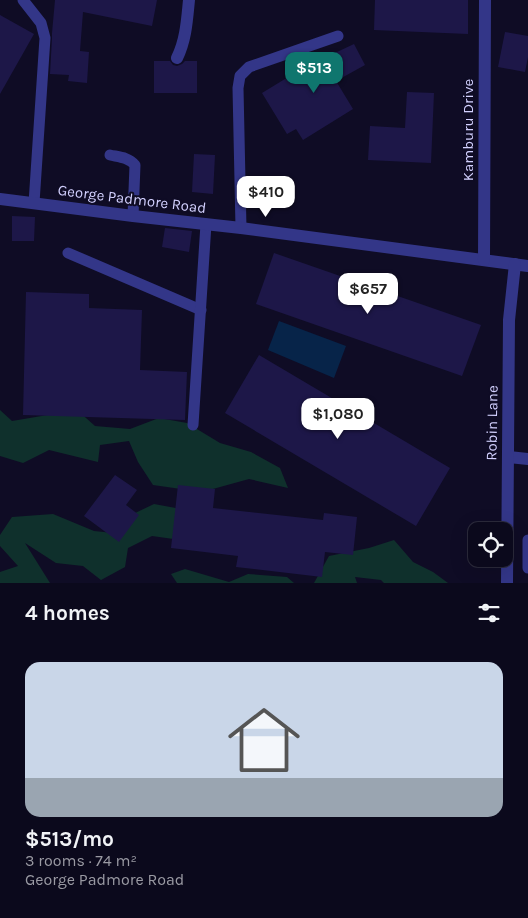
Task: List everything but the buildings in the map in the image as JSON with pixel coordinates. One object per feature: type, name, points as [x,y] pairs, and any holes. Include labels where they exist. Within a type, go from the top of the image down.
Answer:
[{"type":"street","points":[[177,58],[184,39],[189,0]]},
{"type":"street","name":"Kamburu Drive","points":[[484,260],[485,0]]},
{"type":"street","name":"George Padmore Road","points":[[0,199],[522,265]]},
{"type":"street","name":"Robin Lane","points":[[507,583],[509,320],[522,265]]},
{"type":"street","points":[[508,457],[528,459]]},
{"type":"lane","points":[[23,0],[40,23],[45,38],[34,203]]},
{"type":"lane","points":[[241,228],[238,88],[240,76],[248,66],[338,36]]},
{"type":"lane","points":[[110,155],[127,158],[135,165],[133,216]]},
{"type":"lane","points":[[193,425],[206,224]]},
{"type":"lane","points":[[68,253],[201,310]]},
{"type":"lane","points":[[528,540],[528,568]]},
{"type":"green space","points":[[0,410],[12,421],[77,410],[95,426],[130,429],[159,418],[187,423],[220,443],[251,452],[280,468],[288,488],[249,479],[202,492],[153,485],[138,462],[129,441],[100,445],[98,462],[49,450],[23,463],[0,456]]},
{"type":"green space","points":[[154,504],[192,511],[195,542],[152,536],[128,548],[125,567],[101,580],[83,566],[56,563],[25,543],[50,583],[0,583],[0,572],[18,566],[0,546],[0,535],[12,517],[53,514],[94,531],[113,533],[131,515]]},
{"type":"green space","points":[[394,540],[413,562],[433,572],[448,583],[384,583],[381,580],[355,577],[357,583],[314,583],[329,556],[369,548]]},
{"type":"green space","points":[[185,569],[229,582],[248,574],[287,577],[294,583],[177,583],[171,574]]},
{"type":"water","points":[[279,321],[346,346],[334,378],[268,350]]}]
